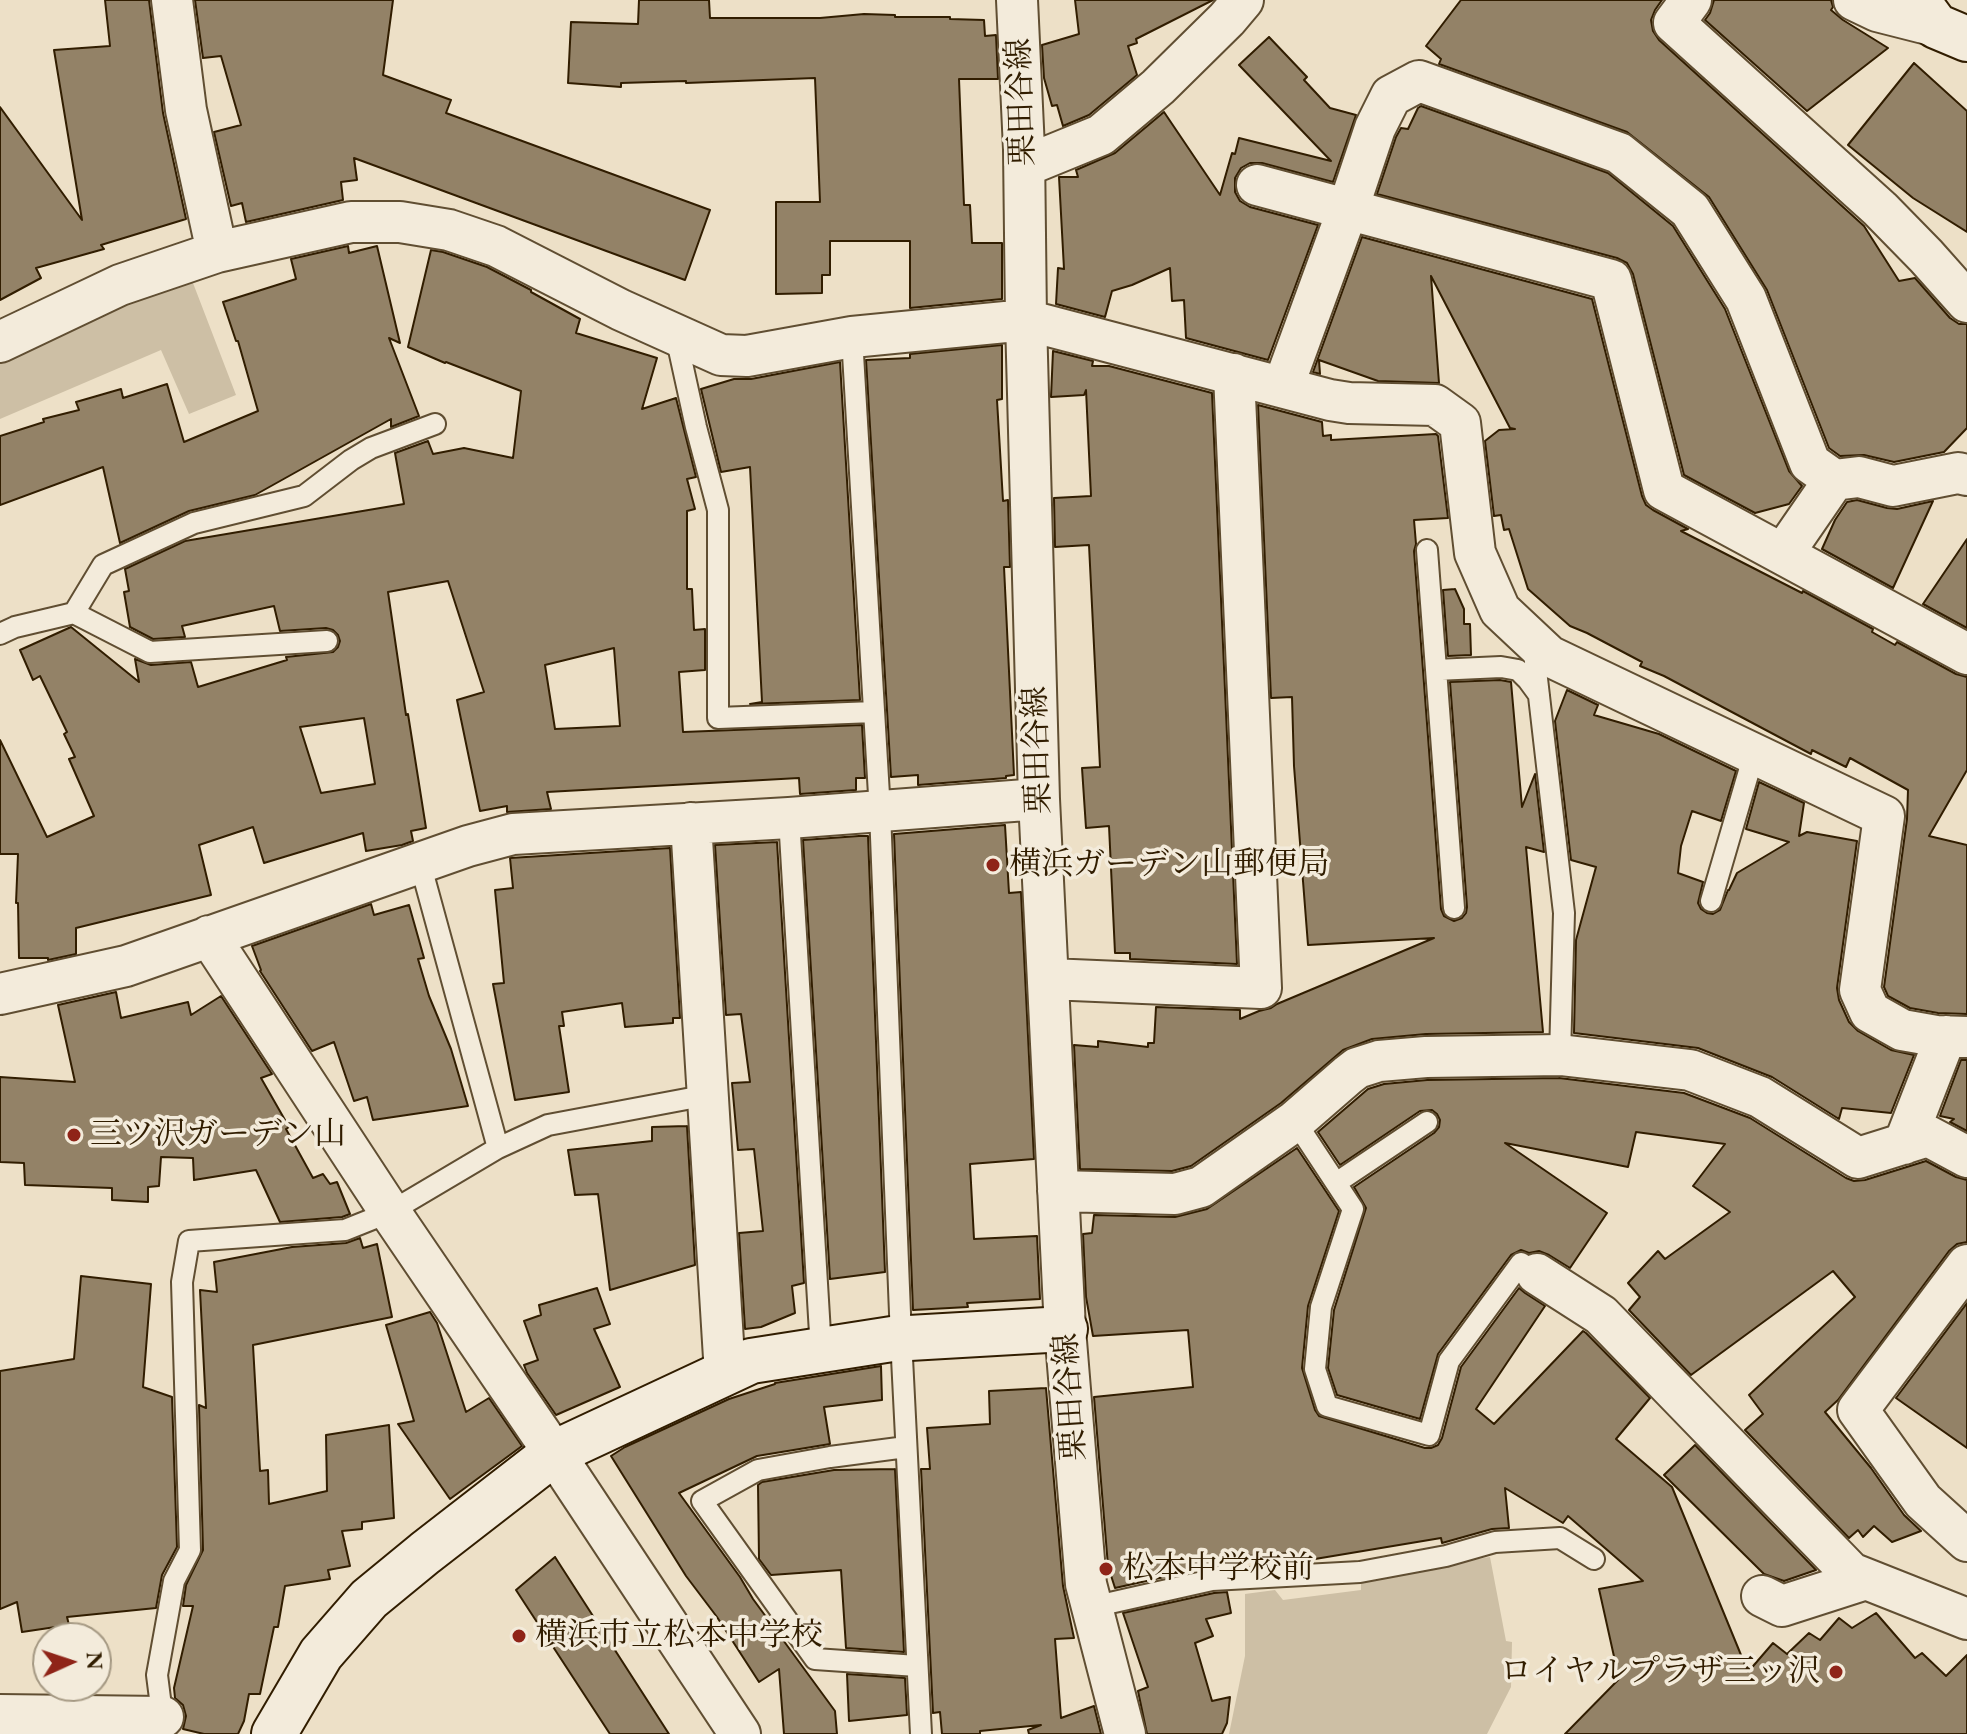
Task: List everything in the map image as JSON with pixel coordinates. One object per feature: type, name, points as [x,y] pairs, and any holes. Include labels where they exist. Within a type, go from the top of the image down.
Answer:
[{"type":"street","points":[[172,0],[186,110],[217,252]]},
{"type":"street","name":"栗田谷線","points":[[1017,0],[1025,166],[1026,320],[1039,799],[1065,1329],[1086,1584],[1125,1734]]},
{"type":"street","points":[[1025,166],[1101,135],[1158,87],[1243,0]]},
{"type":"street","points":[[1691,0],[1674,23],[1880,209],[1967,302]]},
{"type":"street","points":[[1854,0],[1877,11],[1940,22]]},
{"type":"street","points":[[1283,387],[1375,128],[1391,96],[1419,81],[1619,153],[1690,210],[1746,299],[1810,463],[1834,480],[1859,477],[1893,486],[1958,473],[1967,475]]},
{"type":"street","points":[[1257,185],[1611,280],[1664,490],[1967,654]]},
{"type":"street","points":[[0,342],[120,285],[217,252],[351,222],[400,222],[449,230],[496,246],[621,310],[721,355],[734,357],[852,337],[1026,320],[1341,402],[1435,405],[1460,423],[1475,553],[1500,610],[1549,656],[1884,816],[1860,990],[1870,1012],[1902,1030],[1956,1037],[1904,1144]]},
{"type":"street","points":[[1049,979],[1261,988],[1234,374]]},
{"type":"street","points":[[1783,554],[1834,480]]},
{"type":"street","points":[[0,994],[126,966],[468,846],[513,834],[880,812],[1039,799]]},
{"type":"street","points":[[691,823],[725,1374]]},
{"type":"street","points":[[209,936],[740,1734]]},
{"type":"street","points":[[1058,1191],[1175,1194],[1201,1187],[1295,1121],[1348,1075],[1368,1064],[1426,1057],[1560,1055],[1690,1070],[1760,1097],[1858,1158],[1928,1136],[1967,1157]]},
{"type":"street","points":[[1967,1265],[1858,1410],[1923,1501],[1967,1541]]},
{"type":"street","points":[[1537,1274],[1601,1315],[1851,1573],[1967,1619]]},
{"type":"street","points":[[274,1734],[321,1654],[369,1599],[554,1453],[751,1361],[901,1338],[1065,1329]]},
{"type":"street","points":[[1762,1596],[1782,1606],[1866,1579]]},
{"type":"street","points":[[0,1715],[164,1725]]},
{"type":"lane","points":[[676,336],[718,510],[718,718],[874,712]]},
{"type":"lane","points":[[852,337],[880,812],[921,1734]]},
{"type":"lane","points":[[74,613],[103,565],[194,523],[304,496],[371,448],[435,424]]},
{"type":"lane","points":[[1427,550],[1454,908]]},
{"type":"lane","points":[[0,634],[15,627],[74,613],[150,652],[327,641]]},
{"type":"lane","points":[[1533,641],[1564,913],[1560,1055]]},
{"type":"lane","points":[[1436,670],[1501,667],[1518,670],[1539,695]]},
{"type":"lane","points":[[1711,901],[1754,754]]},
{"type":"lane","points":[[789,818],[821,1350]]},
{"type":"lane","points":[[420,863],[498,1148]]},
{"type":"lane","points":[[164,1725],[157,1675],[174,1581],[190,1550],[182,1282],[189,1241],[345,1230],[390,1212],[498,1148],[548,1125],[708,1095]]},
{"type":"lane","points":[[1295,1121],[1353,1209],[1321,1307],[1315,1369],[1327,1406],[1429,1435],[1449,1361],[1521,1263],[1537,1274]]},
{"type":"lane","points":[[1336,1183],[1427,1122]]},
{"type":"lane","points":[[906,1447],[758,1470],[702,1501],[815,1659],[917,1666]]},
{"type":"lane","points":[[1092,1607],[1212,1580],[1360,1572],[1446,1556],[1495,1542],[1560,1538],[1594,1559]]},
{"type":"shaded area","points":[[188,270],[236,395],[189,414],[161,350],[0,419],[0,355]]},
{"type":"shaded area","points":[[1490,1557],[1506,1641],[1512,1642],[1511,1687],[1487,1734],[1229,1734],[1245,1656],[1245,1594],[1275,1590],[1283,1600],[1361,1590],[1361,1578]]},
{"type":"building","points":[[105,0],[149,0],[163,113],[186,219],[101,245],[104,249],[36,268],[41,278],[0,300],[0,107],[82,220],[54,50],[110,46]]},
{"type":"building","points":[[195,0],[393,0],[383,75],[451,100],[446,113],[710,210],[685,280],[354,158],[357,180],[341,182],[343,200],[246,222],[242,203],[231,206],[214,132],[241,125],[221,56],[203,58]]},
{"type":"building","points":[[639,0],[709,0],[710,18],[820,18],[864,14],[984,20],[985,36],[996,35],[998,79],[959,79],[964,205],[970,205],[972,243],[1002,243],[1002,299],[910,308],[910,241],[830,241],[830,275],[822,275],[822,293],[776,294],[776,202],[820,202],[815,78],[621,83],[621,87],[568,83],[571,22],[638,24]]},
{"type":"building","points":[[1075,0],[1213,0],[1136,39],[1137,43],[1128,46],[1137,75],[1089,115],[1063,126],[1057,105],[1052,106],[1044,78],[1042,45],[1079,34]]},
{"type":"building","points":[[1461,0],[1662,0],[1651,20],[1659,40],[1864,226],[1899,281],[1915,278],[1950,318],[1959,324],[1967,324],[1967,428],[1944,452],[1894,462],[1864,455],[1840,456],[1829,448],[1767,290],[1709,197],[1627,132],[1439,64],[1441,59],[1426,46]]},
{"type":"building","points":[[1714,0],[1831,0],[1831,10],[1888,48],[1807,111],[1705,20]]},
{"type":"building","points":[[1269,37],[1307,77],[1304,80],[1330,108],[1356,115],[1333,182],[1262,163],[1250,163],[1241,168],[1235,178],[1235,192],[1240,201],[1250,207],[1318,225],[1268,360],[1186,338],[1184,300],[1172,301],[1170,268],[1112,291],[1105,317],[1056,304],[1058,268],[1064,269],[1059,177],[1078,177],[1076,170],[1115,153],[1164,112],[1220,195],[1239,138],[1331,161],[1239,65]]},
{"type":"building","points":[[1914,63],[1967,111],[1967,232],[1913,198],[1848,145]]},
{"type":"building","points":[[1421,106],[1608,173],[1673,226],[1725,309],[1789,471],[1802,486],[1789,504],[1755,513],[1684,475],[1633,274],[1627,263],[1377,194],[1396,137],[1401,128],[1408,129]]},
{"type":"building","points":[[1362,237],[1592,299],[1646,505],[1688,529],[1681,531],[1803,591],[1873,629],[1872,632],[1895,645],[1897,642],[1967,677],[1967,770],[1929,836],[1967,845],[1967,1014],[1910,1008],[1888,996],[1884,987],[1907,819],[1908,790],[1850,758],[1846,767],[1812,750],[1811,754],[1640,666],[1642,662],[1570,626],[1528,589],[1509,529],[1504,530],[1501,515],[1494,516],[1485,441],[1499,430],[1515,429],[1510,428],[1431,276],[1439,383],[1378,381],[1319,360],[1320,374],[1313,372]]},
{"type":"building","points":[[348,246],[349,253],[377,246],[400,343],[389,338],[419,416],[391,427],[391,419],[255,495],[189,511],[120,543],[103,467],[0,505],[0,436],[44,422],[43,419],[79,410],[76,402],[121,389],[123,398],[167,384],[184,442],[258,411],[223,302],[296,279],[291,259]]},
{"type":"building","points":[[431,250],[487,267],[531,290],[580,319],[576,333],[657,358],[642,409],[676,398],[696,477],[687,479],[695,509],[687,511],[687,589],[692,589],[694,630],[705,629],[705,670],[679,672],[683,732],[862,725],[865,778],[856,778],[856,790],[800,794],[799,778],[547,792],[551,809],[507,812],[507,806],[480,811],[457,700],[484,692],[448,581],[388,592],[426,828],[411,831],[413,841],[366,851],[363,833],[264,863],[253,827],[199,845],[211,895],[76,928],[76,954],[48,960],[19,958],[16,903],[18,854],[0,854],[0,740],[47,837],[94,816],[69,759],[75,757],[64,734],[67,732],[40,676],[33,680],[20,650],[71,627],[139,682],[135,659],[151,665],[191,662],[198,687],[287,660],[286,657],[333,652],[340,641],[333,630],[280,631],[274,606],[182,626],[185,637],[153,639],[130,627],[124,592],[129,591],[125,569],[185,541],[404,504],[395,453],[428,441],[433,454],[464,448],[513,458],[521,391],[408,347]],"holes":[[[614,648],[620,726],[555,729],[545,665]],[[364,718],[375,784],[321,793],[300,727]]]},
{"type":"building","points":[[1002,345],[1002,399],[997,400],[1003,501],[1008,500],[1010,567],[1004,567],[1014,775],[918,785],[918,775],[891,777],[866,360],[910,358],[910,354]]},
{"type":"building","points":[[1053,351],[1093,361],[1092,366],[1109,366],[1212,393],[1237,964],[1130,959],[1130,953],[1115,953],[1109,826],[1086,828],[1082,768],[1100,767],[1089,545],[1055,547],[1054,498],[1091,496],[1086,390],[1084,395],[1051,397]]},
{"type":"building","points":[[840,362],[860,700],[750,704],[762,702],[750,467],[721,472],[701,389],[734,379],[751,379]]},
{"type":"building","points":[[1258,405],[1322,422],[1323,436],[1331,435],[1331,440],[1438,436],[1448,518],[1414,520],[1414,551],[1441,909],[1444,916],[1454,921],[1462,918],[1467,907],[1450,682],[1511,682],[1522,807],[1535,774],[1544,852],[1526,847],[1543,1032],[1426,1034],[1372,1039],[1343,1050],[1281,1103],[1191,1166],[1172,1171],[1080,1169],[1074,1045],[1098,1047],[1098,1041],[1148,1047],[1148,1043],[1154,1043],[1156,1007],[1240,1010],[1240,1019],[1434,938],[1308,945],[1294,766],[1292,697],[1271,698]]},
{"type":"building","points":[[1857,500],[1897,509],[1933,501],[1893,588],[1822,549],[1847,502]]},
{"type":"building","points":[[1967,539],[1967,628],[1923,604]]},
{"type":"building","points":[[1455,589],[1464,609],[1464,624],[1470,624],[1471,655],[1448,656],[1443,590]]},
{"type":"building","points":[[1567,690],[1598,705],[1594,715],[1659,734],[1736,771],[1721,821],[1692,811],[1681,846],[1678,873],[1703,882],[1698,903],[1707,913],[1720,910],[1737,873],[1789,842],[1746,829],[1759,782],[1804,803],[1799,836],[1807,832],[1857,841],[1837,988],[1849,1022],[1858,1031],[1891,1050],[1914,1055],[1891,1113],[1842,1108],[1839,1119],[1772,1077],[1698,1048],[1574,1033],[1576,940],[1596,867],[1571,860],[1555,721]]},
{"type":"building","points":[[1005,825],[1009,893],[1021,892],[1034,1159],[970,1164],[974,1239],[1037,1236],[1040,1299],[913,1310],[894,834]]},
{"type":"building","points":[[868,836],[885,1272],[830,1279],[803,840]]},
{"type":"building","points":[[777,842],[804,1283],[792,1286],[795,1313],[761,1327],[745,1329],[739,1233],[763,1231],[754,1149],[738,1150],[732,1083],[750,1082],[741,1014],[726,1015],[715,845]]},
{"type":"building","points":[[670,848],[680,1018],[673,1018],[673,1023],[625,1027],[622,1003],[562,1012],[564,1026],[559,1026],[569,1092],[515,1100],[493,984],[504,983],[495,890],[513,888],[510,858]]},
{"type":"building","points":[[371,904],[374,915],[409,905],[424,958],[418,959],[468,1106],[373,1120],[367,1097],[354,1101],[334,1042],[312,1051],[260,971],[252,946]]},
{"type":"building","points":[[116,992],[121,1018],[188,1002],[191,1015],[221,996],[272,1074],[261,1078],[313,1178],[323,1174],[330,1184],[337,1182],[350,1214],[280,1222],[256,1170],[194,1180],[193,1158],[161,1157],[159,1186],[148,1187],[148,1202],[112,1200],[112,1188],[25,1185],[24,1163],[0,1162],[0,1077],[75,1082],[58,1005]]},
{"type":"building","points":[[1961,1060],[1967,1060],[1967,1131],[1950,1122],[1954,1119],[1940,1116]]},
{"type":"building","points":[[1559,1078],[1684,1093],[1750,1118],[1854,1181],[1926,1161],[1967,1180],[1967,1242],[1957,1244],[1949,1251],[1838,1400],[1825,1412],[1871,1468],[1904,1515],[1921,1531],[1892,1542],[1874,1526],[1863,1537],[1858,1530],[1849,1538],[1745,1430],[1763,1414],[1749,1395],[1855,1297],[1833,1271],[1691,1375],[1629,1310],[1640,1297],[1628,1283],[1658,1251],[1665,1259],[1730,1212],[1693,1186],[1725,1144],[1636,1132],[1628,1167],[1505,1143],[1607,1213],[1570,1268],[1539,1251],[1529,1253],[1521,1250],[1511,1255],[1438,1354],[1420,1419],[1337,1395],[1328,1368],[1334,1310],[1366,1208],[1354,1187],[1434,1133],[1440,1120],[1432,1110],[1420,1111],[1340,1165],[1318,1132],[1368,1089],[1384,1084],[1427,1080]]},
{"type":"building","points":[[687,1126],[695,1265],[610,1290],[598,1194],[575,1195],[568,1150],[652,1141],[652,1127]]},
{"type":"building","points":[[1297,1148],[1339,1211],[1308,1306],[1302,1368],[1319,1416],[1425,1448],[1438,1445],[1461,1367],[1519,1288],[1545,1306],[1476,1409],[1494,1424],[1583,1331],[1650,1398],[1616,1439],[1672,1487],[1748,1672],[1773,1643],[1787,1654],[1809,1633],[1820,1640],[1839,1618],[1852,1628],[1876,1613],[1915,1658],[1922,1653],[1946,1676],[1967,1655],[1967,1734],[1565,1734],[1619,1679],[1599,1589],[1643,1581],[1568,1516],[1563,1523],[1505,1488],[1509,1528],[1492,1529],[1442,1543],[1441,1538],[1291,1563],[1290,1553],[1220,1558],[1222,1566],[1115,1588],[1108,1566],[1094,1397],[1193,1387],[1188,1330],[1093,1336],[1086,1297],[1083,1234],[1092,1233],[1094,1215],[1175,1217],[1207,1209]]},
{"type":"building","points":[[360,1238],[363,1248],[377,1244],[392,1317],[253,1345],[260,1471],[268,1470],[269,1504],[327,1491],[326,1435],[389,1425],[394,1518],[362,1522],[362,1529],[342,1531],[350,1566],[328,1570],[330,1579],[285,1586],[278,1627],[274,1627],[260,1694],[249,1694],[238,1734],[204,1734],[183,1729],[186,1716],[183,1705],[175,1698],[174,1688],[193,1606],[183,1606],[186,1585],[203,1550],[199,1405],[206,1408],[200,1290],[217,1292],[214,1262],[292,1247],[346,1243]]},
{"type":"building","points":[[81,1276],[151,1284],[143,1387],[172,1397],[177,1547],[162,1575],[156,1608],[67,1617],[68,1622],[32,1622],[32,1631],[22,1632],[17,1602],[0,1609],[0,1371],[74,1359]]},
{"type":"building","points":[[597,1288],[610,1324],[594,1329],[620,1387],[556,1415],[524,1365],[538,1360],[524,1321],[541,1315],[539,1305]]},
{"type":"building","points":[[1967,1303],[1967,1448],[1896,1398]]},
{"type":"building","points":[[430,1312],[437,1323],[466,1412],[489,1398],[522,1446],[450,1499],[398,1424],[414,1421],[386,1325]]},
{"type":"building","points":[[881,1366],[882,1400],[824,1407],[830,1444],[757,1456],[679,1493],[835,1711],[837,1734],[784,1734],[779,1669],[759,1682],[686,1576],[611,1456],[729,1399],[775,1383]]},
{"type":"building","points":[[1046,1388],[1063,1586],[1074,1638],[1055,1639],[1061,1718],[1094,1706],[1101,1734],[1029,1734],[1028,1730],[1041,1725],[980,1731],[980,1734],[942,1734],[940,1712],[933,1713],[921,1469],[930,1469],[927,1428],[990,1424],[989,1391]]},
{"type":"building","points":[[1695,1445],[1816,1570],[1784,1581],[1764,1574],[1664,1475]]},
{"type":"building","points":[[895,1469],[904,1652],[846,1648],[841,1570],[771,1575],[759,1559],[758,1485],[834,1470]]},
{"type":"building","points":[[555,1557],[669,1734],[610,1734],[516,1590]]},
{"type":"building","points":[[1227,1592],[1231,1613],[1206,1619],[1213,1636],[1195,1643],[1212,1701],[1230,1697],[1227,1723],[1222,1734],[1147,1734],[1138,1691],[1148,1687],[1123,1613]]},
{"type":"building","points":[[847,1674],[905,1678],[907,1715],[849,1721]]},
{"type":"place","name":"横浜ガーデン山郵便局","points":[[993,865]]},
{"type":"place","name":"三ツ沢ガーデン山","points":[[74,1135]]},
{"type":"place","name":"松本中学校前","points":[[1106,1569]]},
{"type":"place","name":"横浜市立松本中学校","points":[[519,1636]]},
{"type":"place","name":"ロイヤルプラザ三ッ沢","points":[[1836,1672]]}]
